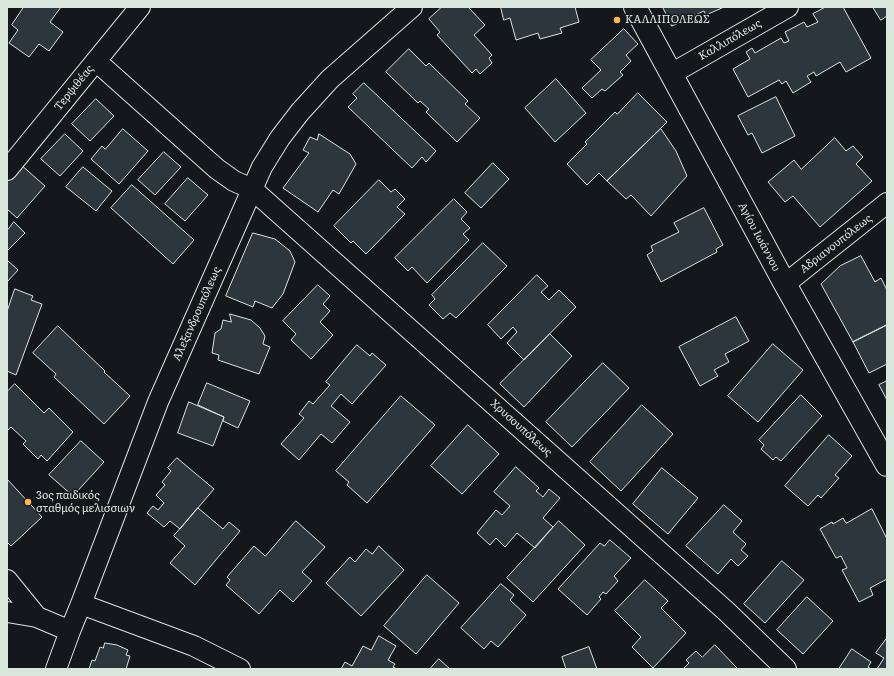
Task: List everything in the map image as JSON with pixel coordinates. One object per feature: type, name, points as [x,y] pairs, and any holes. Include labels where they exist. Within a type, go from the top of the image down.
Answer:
[{"type":"street","name":"Τερψιθέας","points":[[7,170],[140,7]]},
{"type":"street","name":"Αλεξανδρουπόλεως","points":[[56,669],[158,402],[262,167],[280,138],[300,112],[330,79],[412,7]]},
{"type":"street","name":"Αγίου Ιωάννου","points":[[634,7],[785,284],[887,465]]},
{"type":"street","name":"Καλλιπόλεως","points":[[671,74],[788,7]]},
{"type":"street","name":"Χρυσουπόλεως","points":[[96,61],[218,169],[234,181],[252,189],[726,611],[786,669]]},
{"type":"street","name":"Αδριανουπόλεως","points":[[785,284],[887,203]]},
{"type":"street","points":[[7,580],[37,617]]},
{"type":"street","points":[[81,604],[194,646],[240,669]]},
{"type":"street","points":[[7,612],[37,617],[70,631]]},
{"type":"building","points":[[24,7],[61,7],[50,22],[63,32],[49,51],[39,44],[29,57],[9,43],[18,30],[12,25]]},
{"type":"building","points":[[442,7],[468,7],[485,25],[474,35],[492,55],[489,58],[492,63],[480,74],[476,69],[472,73],[437,35],[440,32],[429,19]]},
{"type":"building","points":[[501,7],[575,7],[579,22],[560,28],[562,33],[540,39],[538,33],[516,40],[510,18],[504,20]]},
{"type":"building","points":[[663,7],[724,7],[706,15],[704,11],[672,26]]},
{"type":"building","points":[[826,7],[843,7],[871,58],[846,72],[840,62],[816,76],[814,72],[807,76],[811,82],[793,93],[786,81],[782,84],[779,80],[748,97],[733,69],[750,59],[746,52],[752,48],[755,53],[781,38],[784,43],[789,41],[785,32],[804,22],[807,27],[818,22],[813,14]]},
{"type":"building","points":[[873,7],[887,7],[887,16],[881,20]]},
{"type":"building","points":[[624,29],[638,44],[626,55],[631,61],[620,72],[623,75],[605,91],[602,89],[592,98],[582,88],[601,70],[591,60]]},
{"type":"building","points":[[409,49],[426,66],[429,63],[468,101],[465,104],[480,118],[457,142],[426,112],[429,109],[420,101],[418,103],[386,72]]},
{"type":"building","points":[[556,79],[586,113],[555,142],[525,108]]},
{"type":"building","points":[[364,83],[436,151],[426,162],[422,157],[412,168],[348,107],[357,98],[353,94]]},
{"type":"building","points":[[638,93],[667,122],[607,181],[599,173],[587,185],[567,164],[587,144],[585,142],[615,112],[617,114]]},
{"type":"building","points":[[776,97],[795,136],[762,153],[752,133],[748,135],[738,116]]},
{"type":"building","points":[[96,99],[114,116],[90,141],[72,124]]},
{"type":"building","points":[[123,129],[148,151],[119,184],[91,159],[102,146],[105,149]]},
{"type":"building","points":[[661,129],[676,151],[687,176],[651,216],[631,195],[626,199],[607,181]]},
{"type":"building","points":[[65,134],[83,151],[60,176],[41,159]]},
{"type":"building","points":[[319,134],[350,154],[356,164],[339,194],[333,190],[318,212],[283,188],[309,153],[303,150],[310,137],[317,140]]},
{"type":"building","points":[[835,138],[846,151],[853,146],[863,157],[856,164],[872,181],[820,227],[793,196],[785,202],[768,182],[794,160],[801,169]]},
{"type":"building","points":[[164,152],[181,167],[155,195],[138,180]]},
{"type":"building","points":[[493,163],[509,179],[481,208],[465,193]]},
{"type":"building","points":[[20,164],[45,186],[17,218],[7,209],[7,179]]},
{"type":"building","points":[[83,167],[112,191],[96,211],[66,187]]},
{"type":"building","points":[[188,178],[208,195],[185,221],[165,204]]},
{"type":"building","points":[[379,180],[391,192],[395,189],[405,199],[397,207],[405,214],[366,254],[353,241],[351,243],[334,226]]},
{"type":"building","points":[[132,185],[194,240],[173,264],[111,208]]},
{"type":"building","points":[[454,199],[467,212],[461,219],[470,228],[463,234],[469,240],[427,283],[412,267],[408,271],[395,258]]},
{"type":"building","points":[[704,208],[723,245],[716,249],[717,252],[661,282],[647,255],[653,251],[651,246],[679,232],[674,223]]},
{"type":"building","points":[[14,222],[25,233],[8,250],[7,229]]},
{"type":"building","points":[[253,233],[275,239],[290,251],[295,262],[283,294],[272,308],[255,301],[253,307],[226,296]]},
{"type":"building","points":[[483,243],[507,266],[456,318],[450,313],[443,319],[429,305],[435,299],[432,295]]},
{"type":"building","points":[[861,256],[875,282],[881,278],[887,290],[887,325],[853,342],[821,284],[840,266]]},
{"type":"building","points":[[7,260],[18,270],[7,282]]},
{"type":"building","points":[[537,275],[548,286],[541,292],[549,300],[559,290],[576,307],[524,360],[507,343],[517,332],[513,327],[501,339],[488,325]]},
{"type":"building","points":[[318,285],[330,296],[323,304],[330,311],[320,322],[333,335],[311,359],[291,340],[296,334],[283,321]]},
{"type":"building","points":[[15,289],[33,296],[31,300],[42,304],[16,375],[7,371],[7,312]]},
{"type":"building","points":[[230,314],[251,320],[260,328],[265,336],[263,344],[270,347],[259,374],[218,360],[219,355],[212,353],[215,333],[221,329],[223,320],[231,322]]},
{"type":"building","points":[[736,317],[749,341],[725,354],[729,362],[714,370],[718,376],[700,386],[679,347]]},
{"type":"building","points":[[887,325],[887,364],[869,373],[853,342]]},
{"type":"building","points":[[58,326],[130,396],[104,424],[54,377],[56,374],[33,353]]},
{"type":"building","points":[[550,334],[572,356],[524,407],[500,384]]},
{"type":"building","points":[[773,344],[803,370],[758,422],[728,396]]},
{"type":"building","points":[[357,345],[370,356],[372,353],[386,365],[352,404],[341,394],[331,406],[350,422],[332,443],[321,434],[299,460],[281,444],[304,418],[299,414],[309,401],[313,404],[330,385],[326,382]]},
{"type":"building","points":[[603,363],[629,388],[572,447],[546,422]]},
{"type":"building","points":[[887,381],[887,400],[879,385]]},
{"type":"building","points":[[207,383],[250,401],[238,428],[223,421],[224,417],[198,405]]},
{"type":"building","points":[[15,384],[44,413],[49,408],[73,432],[47,461],[41,455],[38,459],[23,444],[26,441],[11,427],[8,430],[7,429],[7,392]]},
{"type":"building","points":[[801,395],[822,416],[781,461],[776,457],[773,460],[761,449],[764,445],[759,440]]},
{"type":"building","points":[[401,396],[435,425],[367,503],[347,485],[349,482],[336,471]]},
{"type":"building","points":[[189,402],[224,417],[213,446],[178,433]]},
{"type":"building","points":[[642,405],[673,434],[621,491],[590,462]]},
{"type":"building","points":[[468,425],[499,454],[462,494],[431,466]]},
{"type":"building","points":[[829,435],[852,456],[835,475],[839,478],[821,498],[818,495],[808,506],[785,486]]},
{"type":"building","points":[[81,441],[104,462],[73,496],[49,475]]},
{"type":"building","points":[[177,458],[214,489],[180,529],[170,521],[164,527],[147,513],[153,506],[158,510],[164,503],[156,495],[165,485],[162,482],[171,471],[168,468]]},
{"type":"building","points":[[516,467],[539,488],[536,491],[543,497],[549,489],[560,498],[543,518],[553,527],[535,548],[517,533],[505,547],[496,538],[490,545],[477,533],[496,510],[502,515],[510,506],[494,492]]},
{"type":"building","points":[[662,468],[698,498],[668,534],[633,504]]},
{"type":"building","name":"3ος παιδικός σταθμός μελισσιων","points":[[7,479],[42,517],[11,546],[7,542]]},
{"type":"building","points":[[724,505],[742,521],[733,532],[746,544],[741,550],[748,556],[738,566],[731,559],[718,574],[686,546]]},
{"type":"building","points":[[198,508],[223,529],[229,522],[240,531],[195,585],[170,563],[185,546],[174,536]]},
{"type":"building","points":[[872,509],[887,539],[887,579],[870,588],[873,595],[859,602],[842,570],[847,568],[841,556],[836,558],[820,529],[843,518],[846,523]]},
{"type":"building","points":[[296,521],[325,547],[302,572],[312,581],[293,602],[280,590],[259,614],[226,585],[230,580],[227,577],[254,546],[265,556]]},
{"type":"building","points":[[559,521],[585,545],[533,602],[507,578]]},
{"type":"building","points":[[610,540],[631,558],[614,576],[618,581],[606,594],[603,592],[599,597],[601,599],[587,615],[558,589],[600,543],[604,546]]},
{"type":"building","points":[[379,546],[404,570],[361,616],[326,583],[350,557],[355,562],[366,549],[372,554]]},
{"type":"building","points":[[782,561],[804,580],[765,623],[744,604]]},
{"type":"building","points":[[427,575],[459,603],[416,654],[384,626]]},
{"type":"building","points":[[645,580],[668,601],[661,608],[686,633],[653,668],[632,647],[641,637],[615,611]]},
{"type":"building","points":[[501,584],[514,595],[510,600],[526,615],[498,647],[491,641],[484,649],[461,628]]},
{"type":"building","points":[[807,597],[833,621],[803,654],[777,630]]},
{"type":"building","points":[[379,636],[396,646],[388,660],[395,664],[393,667],[397,669],[341,669],[345,662],[352,666],[363,646],[371,650]]},
{"type":"building","points":[[887,638],[887,669],[877,669],[884,658],[876,653]]},
{"type":"building","points":[[105,643],[117,645],[128,650],[126,655],[130,656],[126,669],[89,669],[92,660],[95,661],[100,647],[103,648]]},
{"type":"building","points":[[715,645],[737,668],[736,669],[683,669],[689,663],[686,660],[696,651],[702,657]]},
{"type":"building","points":[[589,647],[597,669],[566,669],[562,657]]},
{"type":"building","points":[[852,649],[871,662],[868,667],[871,669],[839,669]]},
{"type":"building","points":[[439,659],[450,669],[430,669]]},
{"type":"place","name":"ΚΑΛΛΙΠΟΛΕΩΣ","points":[[617,20]]},
{"type":"place","name":"3ος παιδικός σταθμός μελισσιων","points":[[28,502]]}]
